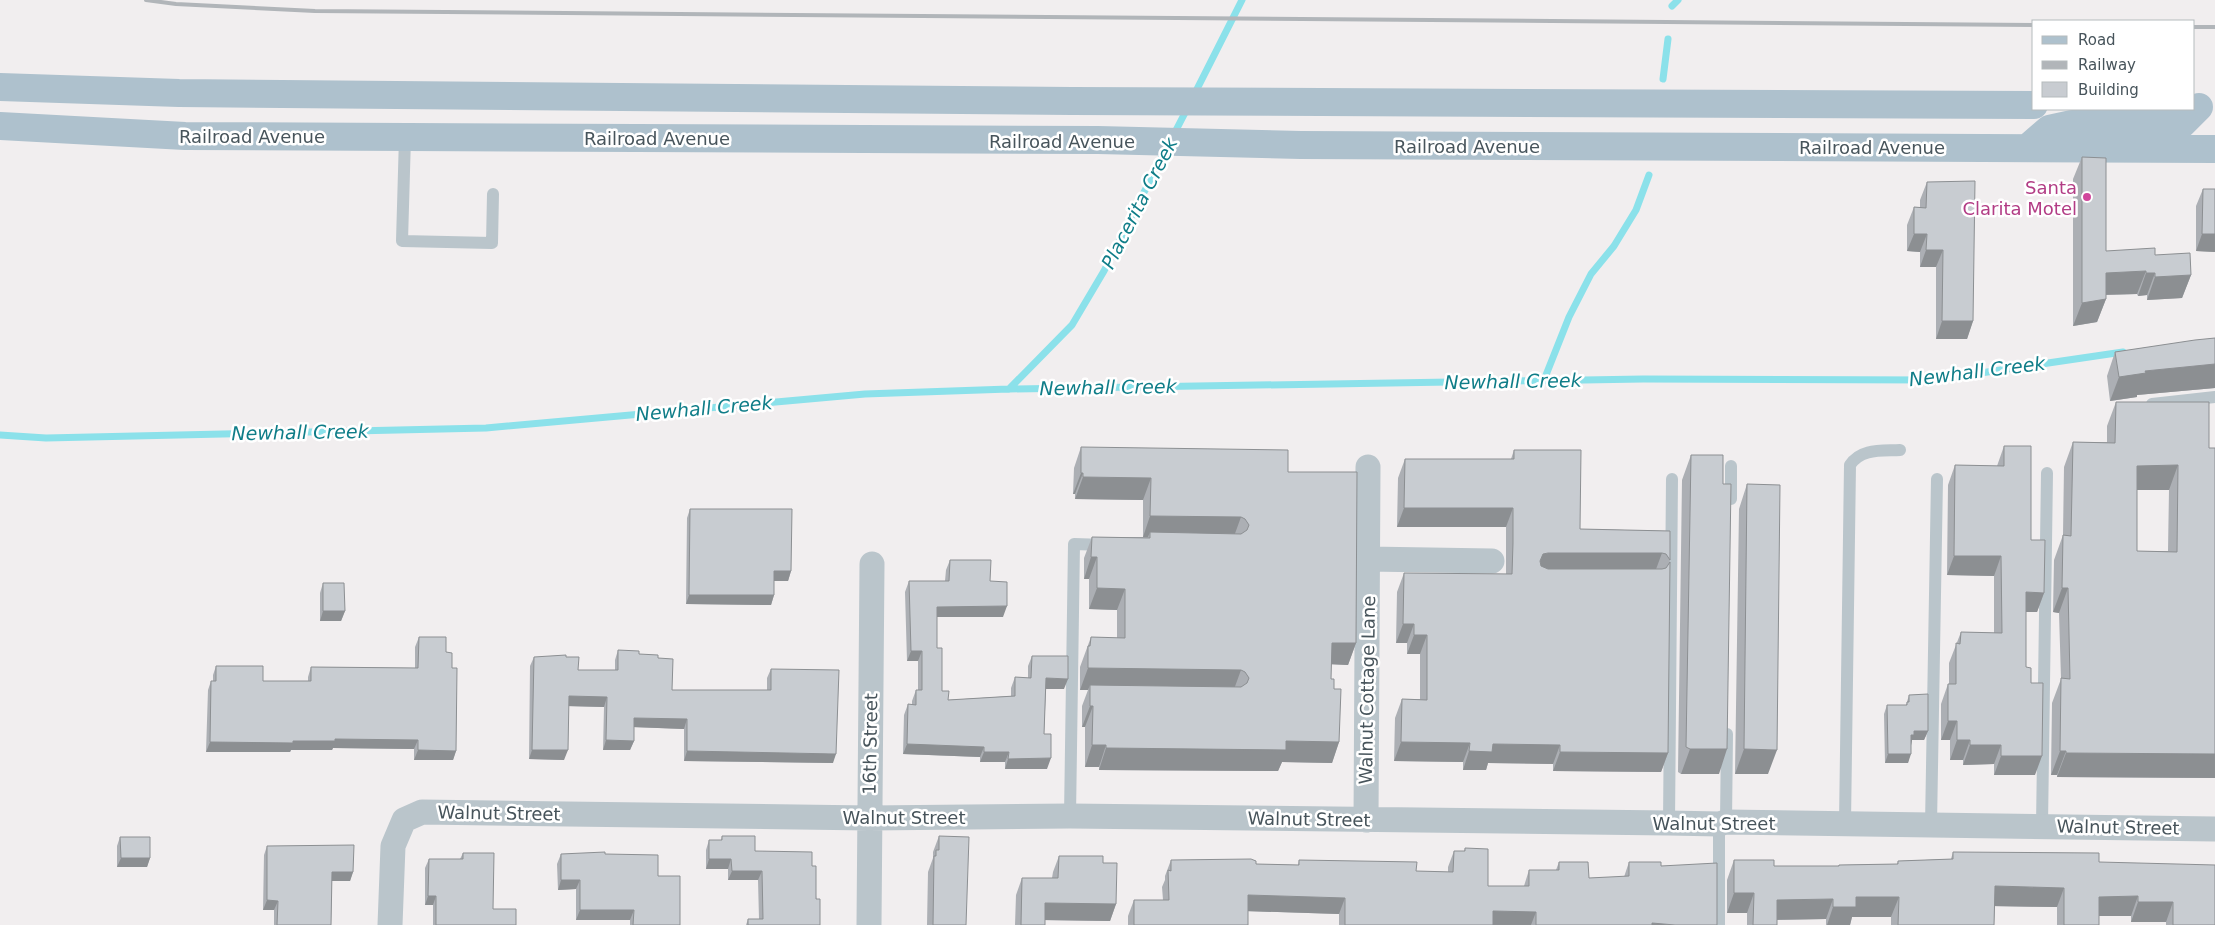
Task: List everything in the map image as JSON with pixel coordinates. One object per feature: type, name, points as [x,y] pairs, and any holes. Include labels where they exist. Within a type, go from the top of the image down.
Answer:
[{"type":"main road","points":[[0,87],[179,93],[1120,102],[2032,105]]},
{"type":"main road","points":[[2027,148],[2049,129],[2072,124],[2182,124],[2203,107]]},
{"type":"main road","name":"Railroad Avenue","points":[[0,126],[186,136],[1098,140],[1235,143],[2215,149]]},
{"type":"street","name":"Walnut Cottage Lane","points":[[1366,820],[1368,467]]},
{"type":"street","points":[[1368,559],[1492,562]]},
{"type":"street","name":"16th Street","points":[[869,925],[872,564]]},
{"type":"street","name":"Walnut Street","points":[[390,925],[393,846],[404,820],[422,812],[869,818],[1070,816],[1669,824],[1845,823],[2215,829]]},
{"type":"lane","points":[[405,137],[402,241],[492,243],[494,194]]},
{"type":"lane","points":[[2142,405],[2215,397]]},
{"type":"lane","points":[[1845,823],[1850,465],[1855,457],[1864,453],[1900,450]]},
{"type":"lane","points":[[1730,516],[1731,466]]},
{"type":"lane","points":[[2042,826],[2047,473]]},
{"type":"lane","points":[[1669,824],[1672,479]]},
{"type":"lane","points":[[1931,825],[1938,479]]},
{"type":"lane","points":[[1070,816],[1077,698],[1074,544],[1114,545]]},
{"type":"lane","points":[[1720,925],[1722,823],[1727,723]]},
{"type":"building","points":[[2082,157],[2106,158],[2106,251],[2155,248],[2155,255],[2190,253],[2191,275],[2155,277],[2155,273],[2146,273],[2146,271],[2106,273],[2106,299],[2082,303]]},
{"type":"building","points":[[1975,181],[1973,321],[1942,321],[1943,250],[1926,250],[1927,234],[1914,234],[1914,207],[1926,208],[1927,182]]},
{"type":"building","points":[[2203,189],[2215,189],[2215,234],[2202,234]]},
{"type":"building","points":[[2215,338],[2215,364],[2145,371],[2146,373],[2119,377],[2115,352]]},
{"type":"building","points":[[2116,402],[2209,402],[2209,448],[2215,448],[2215,754],[2066,753],[2066,751],[2060,751],[2061,678],[2070,679],[2068,588],[2062,588],[2063,535],[2071,536],[2073,442],[2115,443]],"holes":[[[2178,465],[2177,552],[2137,551],[2137,466]]]},
{"type":"building","points":[[2004,446],[2031,446],[2031,540],[2045,540],[2044,593],[2026,592],[2026,667],[2031,668],[2031,683],[2043,683],[2042,756],[2001,756],[2001,745],[1970,745],[1970,740],[1957,740],[1957,721],[1948,721],[1948,684],[1956,684],[1956,643],[1960,644],[1961,632],[2002,633],[2001,556],[1954,556],[1955,465],[2004,466]]},
{"type":"building","points":[[1081,447],[1288,450],[1288,472],[1357,472],[1356,643],[1332,643],[1331,679],[1334,679],[1334,689],[1341,689],[1339,742],[1286,741],[1286,750],[1106,748],[1106,745],[1092,745],[1093,706],[1090,706],[1090,685],[1241,687],[1247,683],[1249,678],[1241,670],[1088,668],[1088,646],[1090,646],[1091,637],[1125,638],[1125,589],[1097,588],[1097,557],[1091,557],[1092,537],[1150,538],[1150,532],[1241,534],[1247,530],[1249,525],[1241,517],[1150,516],[1151,478],[1083,477],[1083,473],[1081,473]]},
{"type":"building","points":[[1514,450],[1581,450],[1580,529],[1670,531],[1670,560],[1666,554],[1662,553],[1548,553],[1543,554],[1540,561],[1541,566],[1548,569],[1662,569],[1666,568],[1670,562],[1668,753],[1560,752],[1560,745],[1493,744],[1492,752],[1469,751],[1470,743],[1401,742],[1402,699],[1427,700],[1427,635],[1414,635],[1414,624],[1403,624],[1404,573],[1512,574],[1513,543],[1513,508],[1404,508],[1405,459],[1514,459]]},
{"type":"building","points":[[1691,455],[1723,455],[1723,484],[1731,484],[1727,749],[1690,749],[1686,747]]},
{"type":"building","points":[[1747,484],[1780,485],[1777,750],[1744,749]]},
{"type":"building","points":[[690,509],[792,509],[791,571],[774,571],[774,595],[689,595]]},
{"type":"building","points":[[950,560],[991,560],[990,581],[1007,582],[1007,606],[937,607],[937,648],[942,648],[942,691],[949,691],[948,700],[1015,696],[1015,677],[1031,678],[1032,656],[1068,656],[1068,679],[1046,678],[1044,734],[1051,734],[1051,758],[1008,759],[1009,752],[984,752],[984,747],[907,744],[908,704],[916,705],[916,690],[922,690],[922,651],[911,651],[909,581],[949,581]]},
{"type":"building","points":[[323,583],[344,583],[345,611],[323,611]]},
{"type":"building","points":[[419,637],[446,637],[446,652],[452,653],[452,668],[457,668],[456,751],[418,750],[418,740],[335,739],[335,741],[293,741],[293,743],[210,742],[211,681],[216,681],[216,666],[263,666],[263,681],[311,681],[311,667],[418,668]]},
{"type":"building","points":[[618,650],[639,651],[639,654],[658,655],[658,658],[673,659],[672,690],[771,690],[771,669],[839,670],[836,754],[687,751],[687,719],[634,718],[634,741],[606,740],[607,697],[569,696],[568,750],[532,750],[534,657],[566,655],[566,657],[579,657],[578,670],[618,670]]},
{"type":"building","points":[[1928,694],[1928,731],[1914,731],[1914,735],[1911,735],[1911,754],[1888,754],[1887,705],[1907,705],[1909,695]]},
{"type":"building","points":[[722,836],[755,836],[755,851],[812,852],[812,866],[816,866],[816,899],[820,899],[820,925],[748,925],[748,919],[763,919],[762,871],[732,871],[731,859],[709,859],[709,840],[722,840]]},
{"type":"building","points":[[939,836],[969,837],[966,925],[933,925],[934,856],[936,856],[936,850],[939,850]]},
{"type":"building","points":[[120,837],[150,837],[150,858],[121,858]]},
{"type":"building","points":[[354,845],[353,872],[332,872],[331,925],[277,925],[278,901],[267,900],[267,846]]},
{"type":"building","points":[[1465,848],[1488,849],[1488,886],[1529,886],[1529,870],[1559,870],[1559,862],[1588,862],[1589,878],[1629,876],[1629,862],[1661,862],[1661,866],[1717,863],[1717,925],[1652,923],[1652,925],[1536,925],[1536,912],[1493,911],[1493,925],[1345,925],[1345,898],[1248,895],[1248,925],[1134,925],[1134,900],[1169,900],[1168,870],[1171,871],[1171,860],[1251,859],[1256,861],[1256,864],[1299,865],[1299,860],[1417,862],[1416,871],[1453,872],[1454,851],[1465,851]]},
{"type":"building","points":[[605,852],[605,854],[658,855],[658,876],[680,876],[680,925],[633,925],[634,910],[580,910],[580,880],[561,880],[561,854]]},
{"type":"building","points":[[1953,852],[2099,853],[2099,862],[2215,865],[2215,925],[2173,925],[2173,902],[2138,902],[2138,896],[2099,897],[2099,925],[2064,925],[2064,888],[1995,886],[1994,925],[1898,925],[1899,897],[1856,897],[1856,907],[1833,907],[1833,899],[1777,900],[1777,925],[1753,925],[1754,893],[1734,893],[1734,860],[1774,860],[1774,866],[1898,864],[1898,861],[1953,859]]},
{"type":"building","points":[[463,853],[494,853],[493,909],[516,909],[516,925],[436,925],[436,896],[428,896],[429,859],[463,859]]},
{"type":"building","points":[[1059,856],[1103,856],[1103,863],[1117,863],[1116,904],[1045,903],[1045,925],[1021,925],[1022,878],[1058,878]]},
{"type":"waterway","name":"Placerita Creek","points":[[1194,95],[1242,0]]},
{"type":"waterway","points":[[1672,6],[1678,0]]},
{"type":"waterway","points":[[1663,79],[1668,39]]},
{"type":"waterway","name":"Placerita Creek","points":[[1173,136],[1188,107]]},
{"type":"waterway","name":"Placerita Creek","points":[[1009,389],[1072,325],[1104,271],[1167,147]]},
{"type":"waterway","points":[[1544,380],[1569,317],[1591,274],[1614,246],[1636,210],[1649,175]]},
{"type":"waterway","name":"Newhall Creek","points":[[0,435],[46,438],[486,428],[865,394],[1009,389],[1643,379],[1933,380],[2123,352]]},
{"type":"railway","points":[[146,0],[176,4],[315,11],[2032,25]]},
{"type":"railway","points":[[2195,27],[2215,27]]},
{"type":"place","name":"Santa Clarita Motel","points":[[2087,197]]}]
